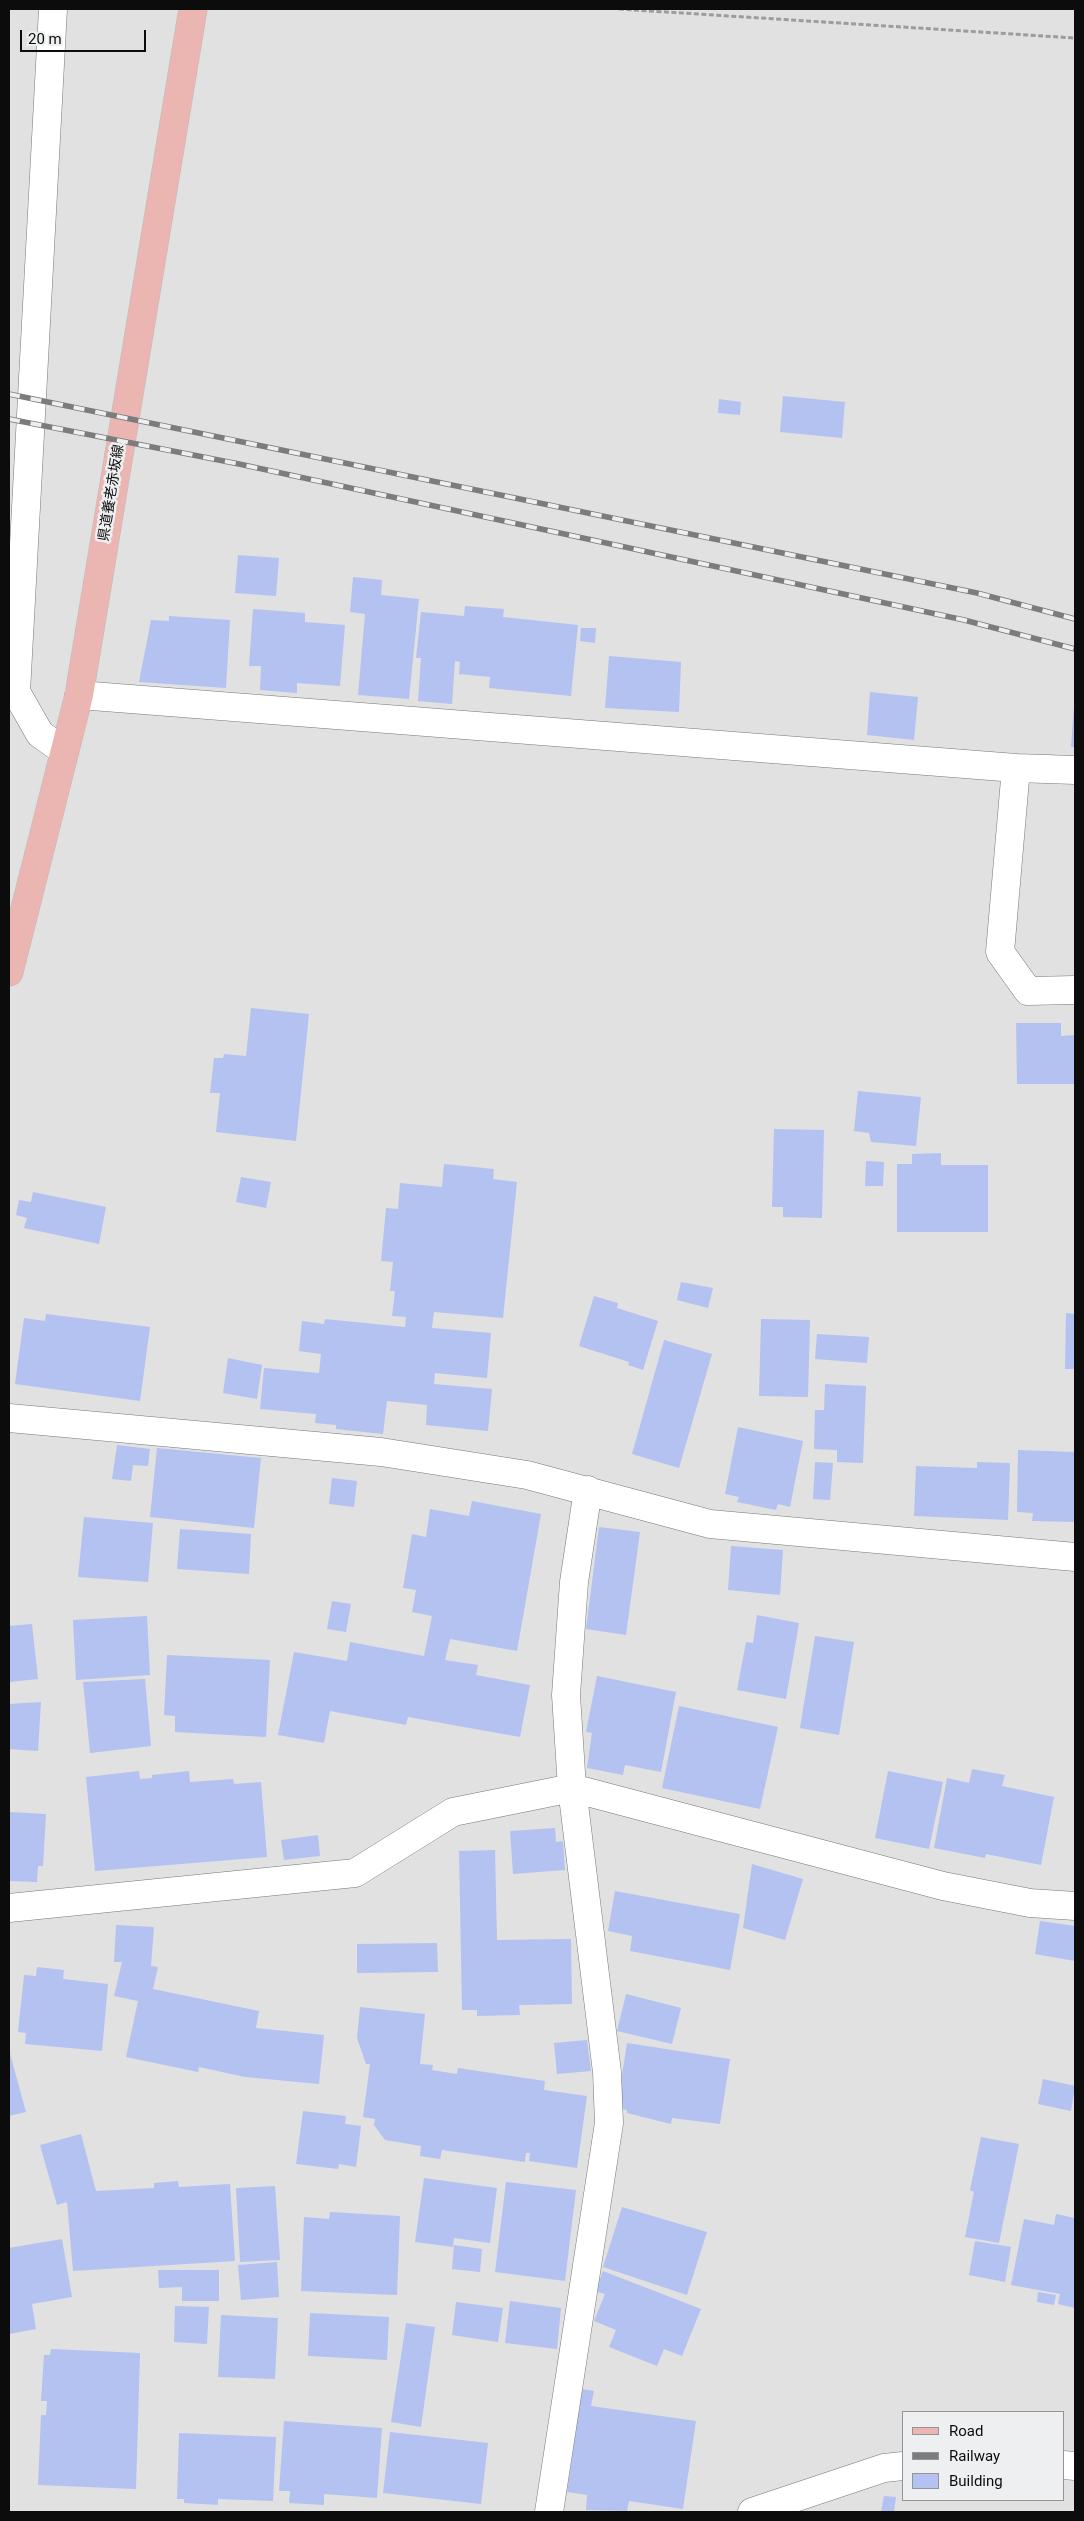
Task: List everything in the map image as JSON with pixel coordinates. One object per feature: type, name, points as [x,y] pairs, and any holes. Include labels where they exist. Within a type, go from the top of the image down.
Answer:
[{"type":"main road","name":"県道養老赤坂線","points":[[9,972],[79,695],[193,9]]},
{"type":"street","points":[[53,9],[16,692],[40,734],[64,751]]},
{"type":"street","points":[[79,695],[1016,768],[1075,770]]},
{"type":"street","points":[[1016,768],[1000,952],[1028,991],[1075,990]]},
{"type":"street","points":[[9,1418],[381,1452],[527,1475],[710,1524],[1075,1557]]},
{"type":"street","points":[[549,2512],[609,2123],[607,2072],[572,1788],[566,1695],[574,1582],[588,1490]]},
{"type":"street","points":[[9,1908],[355,1873],[453,1812],[572,1788],[943,1886],[1030,1903],[1075,1906]]},
{"type":"street","points":[[752,2512],[884,2468],[902,2466]]},
{"type":"path","points":[[619,9],[1075,38]]},
{"type":"building","points":[[783,396],[845,402],[842,438],[780,432]]},
{"type":"building","points":[[719,399],[741,402],[740,415],[718,413]]},
{"type":"building","points":[[238,555],[279,558],[276,596],[235,593]]},
{"type":"building","points":[[353,577],[382,580],[381,595],[419,599],[409,699],[358,695],[365,614],[350,612]]},
{"type":"building","points":[[465,606],[504,609],[503,617],[578,625],[571,696],[489,688],[490,677],[459,674],[460,662],[455,661],[452,704],[418,701],[421,658],[416,658],[421,612],[464,616]]},
{"type":"building","points":[[253,609],[305,613],[305,622],[345,625],[340,686],[297,683],[297,693],[260,690],[261,666],[249,666]]},
{"type":"building","points":[[169,616],[230,620],[226,688],[139,682],[151,620],[169,621]]},
{"type":"building","points":[[581,628],[596,628],[595,643],[580,641]]},
{"type":"building","points":[[609,656],[681,662],[679,712],[605,708]]},
{"type":"building","points":[[870,692],[918,697],[914,740],[867,735]]},
{"type":"building","points":[[1074,706],[1075,747],[1071,747]]},
{"type":"building","points":[[251,1008],[309,1014],[296,1141],[216,1132],[220,1093],[210,1093],[214,1058],[223,1058],[224,1054],[246,1056]]},
{"type":"building","points":[[1016,1023],[1061,1023],[1061,1036],[1075,1035],[1075,1084],[1017,1084]]},
{"type":"building","points":[[858,1091],[921,1097],[916,1146],[871,1142],[869,1133],[854,1131]]},
{"type":"building","points":[[774,1129],[824,1130],[822,1218],[783,1217],[783,1207],[772,1207]]},
{"type":"building","points":[[941,1153],[941,1165],[988,1165],[988,1232],[897,1232],[897,1164],[912,1164],[912,1154]]},
{"type":"building","points":[[866,1161],[884,1162],[883,1186],[865,1186]]},
{"type":"building","points":[[444,1164],[494,1169],[493,1179],[517,1182],[503,1318],[434,1312],[432,1328],[491,1333],[487,1378],[435,1373],[434,1384],[492,1389],[488,1431],[426,1425],[427,1405],[387,1401],[383,1434],[336,1429],[336,1425],[315,1423],[316,1414],[260,1409],[264,1368],[319,1373],[321,1354],[299,1351],[302,1321],[324,1324],[325,1319],[405,1327],[406,1317],[392,1316],[395,1291],[390,1291],[393,1262],[381,1261],[386,1208],[398,1209],[400,1183],[442,1187]]},
{"type":"building","points":[[241,1177],[271,1182],[266,1208],[236,1202]]},
{"type":"building","points":[[33,1192],[106,1207],[99,1244],[24,1228],[27,1218],[16,1215],[19,1200],[31,1202]]},
{"type":"building","points":[[681,1282],[713,1288],[708,1308],[677,1300]]},
{"type":"building","points":[[594,1296],[618,1303],[617,1308],[658,1321],[643,1370],[628,1365],[629,1362],[579,1346]]},
{"type":"building","points":[[1066,1313],[1075,1314],[1075,1369],[1065,1369]]},
{"type":"building","points":[[46,1314],[150,1327],[140,1401],[15,1384],[24,1318],[45,1321]]},
{"type":"building","points":[[761,1319],[810,1320],[808,1397],[759,1396]]},
{"type":"building","points":[[817,1334],[869,1337],[867,1363],[815,1359]]},
{"type":"building","points":[[664,1340],[712,1354],[679,1468],[632,1454]]},
{"type":"building","points":[[228,1358],[262,1365],[257,1399],[223,1393]]},
{"type":"building","points":[[825,1384],[866,1386],[863,1463],[837,1462],[837,1450],[814,1449],[815,1410],[824,1410]]},
{"type":"building","points":[[738,1427],[803,1441],[790,1507],[778,1504],[776,1510],[737,1502],[739,1497],[725,1494]]},
{"type":"building","points":[[117,1445],[150,1449],[148,1466],[133,1465],[131,1481],[112,1479]]},
{"type":"building","points":[[157,1448],[261,1458],[254,1528],[150,1517]]},
{"type":"building","points":[[1018,1450],[1075,1452],[1075,1522],[1032,1521],[1033,1513],[1017,1512]]},
{"type":"building","points":[[815,1462],[833,1463],[830,1500],[813,1499]]},
{"type":"building","points":[[977,1462],[1010,1463],[1008,1520],[914,1516],[916,1466],[977,1468]]},
{"type":"building","points":[[332,1478],[357,1481],[354,1507],[329,1504]]},
{"type":"building","points":[[472,1501],[541,1514],[517,1651],[450,1639],[445,1660],[478,1665],[476,1675],[530,1685],[520,1737],[408,1717],[406,1725],[330,1711],[324,1743],[278,1735],[294,1652],[347,1661],[350,1642],[424,1656],[432,1616],[412,1612],[416,1590],[403,1588],[412,1534],[426,1537],[430,1509],[469,1516]]},
{"type":"building","points":[[84,1517],[153,1523],[148,1582],[78,1577]]},
{"type":"building","points":[[599,1527],[640,1532],[626,1635],[586,1629]]},
{"type":"building","points":[[180,1529],[251,1534],[249,1574],[177,1569]]},
{"type":"building","points":[[731,1546],[783,1550],[780,1595],[728,1590]]},
{"type":"building","points":[[332,1601],[351,1604],[346,1632],[327,1629]]},
{"type":"building","points":[[757,1615],[799,1623],[786,1699],[737,1690],[746,1642],[753,1643]]},
{"type":"building","points":[[147,1616],[150,1675],[76,1680],[73,1620]]},
{"type":"building","points":[[32,1624],[38,1679],[9,1682],[9,1626]]},
{"type":"building","points":[[815,1636],[854,1642],[839,1735],[800,1728]]},
{"type":"building","points":[[167,1655],[270,1660],[266,1737],[175,1732],[175,1716],[164,1715]]},
{"type":"building","points":[[597,1676],[676,1692],[661,1772],[625,1765],[623,1775],[587,1768],[592,1733],[586,1732]]},
{"type":"building","points":[[145,1679],[151,1746],[90,1753],[83,1682]]},
{"type":"building","points":[[41,1702],[38,1751],[9,1749],[9,1704]]},
{"type":"building","points":[[679,1706],[778,1727],[760,1809],[662,1788]]},
{"type":"building","points":[[972,1769],[1005,1775],[1002,1786],[1054,1797],[1041,1865],[986,1854],[985,1858],[934,1848],[947,1778],[969,1783]]},
{"type":"building","points":[[139,1771],[140,1779],[152,1778],[152,1775],[189,1771],[190,1782],[233,1779],[234,1784],[261,1782],[267,1857],[95,1871],[86,1777]]},
{"type":"building","points":[[888,1771],[943,1782],[929,1849],[875,1838]]},
{"type":"building","points":[[9,1812],[46,1814],[43,1866],[38,1866],[37,1882],[9,1881]]},
{"type":"building","points":[[555,1828],[556,1842],[563,1841],[565,1870],[513,1874],[510,1831]]},
{"type":"building","points":[[318,1835],[320,1856],[284,1860],[281,1840]]},
{"type":"building","points":[[495,1850],[497,1940],[571,1939],[572,2004],[519,2005],[520,2015],[477,2016],[477,2010],[462,2010],[459,1851]]},
{"type":"building","points":[[752,1864],[803,1879],[785,1940],[743,1928]]},
{"type":"building","points":[[615,1891],[740,1914],[730,1970],[630,1951],[632,1936],[608,1931]]},
{"type":"building","points":[[1040,1921],[1075,1926],[1075,1961],[1035,1954]]},
{"type":"building","points":[[116,1925],[154,1927],[151,1966],[158,1967],[153,1989],[259,2011],[256,2028],[324,2035],[319,2084],[245,2077],[199,2067],[198,2072],[126,2057],[138,2001],[114,1996],[122,1962],[114,1962]]},
{"type":"building","points":[[437,1943],[438,1972],[357,1973],[357,1944]]},
{"type":"building","points":[[37,1967],[64,1970],[63,1979],[108,1984],[102,2051],[25,2044],[26,2033],[18,2032],[24,1975],[36,1976]]},
{"type":"building","points":[[626,1994],[681,2008],[672,2044],[617,2031]]},
{"type":"building","points":[[360,2007],[425,2014],[420,2064],[433,2065],[432,2070],[457,2074],[458,2068],[545,2081],[544,2090],[587,2096],[577,2168],[529,2161],[530,2153],[526,2153],[525,2162],[442,2150],[440,2159],[420,2156],[421,2146],[385,2140],[374,2125],[375,2119],[363,2117],[370,2064],[366,2064],[357,2038]]},
{"type":"building","points":[[587,2040],[591,2071],[557,2074],[554,2043]]},
{"type":"building","points":[[627,2043],[730,2059],[720,2124],[672,2118],[671,2124],[627,2113],[627,2110],[617,2108]]},
{"type":"building","points":[[9,2050],[26,2112],[9,2116]]},
{"type":"building","points":[[1043,2079],[1075,2086],[1071,2111],[1038,2104]]},
{"type":"building","points":[[303,2111],[346,2116],[345,2124],[361,2126],[356,2167],[339,2164],[338,2169],[296,2164]]},
{"type":"building","points":[[81,2134],[96,2191],[154,2188],[154,2183],[178,2181],[179,2187],[230,2184],[235,2261],[73,2271],[67,2202],[57,2205],[40,2145]]},
{"type":"building","points":[[981,2137],[1019,2144],[999,2243],[965,2237],[974,2192],[970,2190]]},
{"type":"building","points":[[424,2178],[497,2188],[490,2243],[454,2238],[453,2247],[415,2242]]},
{"type":"building","points":[[506,2182],[576,2190],[565,2281],[495,2272]]},
{"type":"building","points":[[275,2186],[280,2260],[240,2262],[236,2188]]},
{"type":"building","points":[[622,2207],[707,2232],[687,2295],[603,2267]]},
{"type":"building","points":[[330,2212],[400,2216],[397,2295],[301,2291],[304,2217],[329,2219]]},
{"type":"building","points":[[1056,2214],[1075,2218],[1075,2308],[1058,2304],[1060,2294],[1011,2285],[1024,2219],[1054,2225]]},
{"type":"building","points":[[62,2239],[72,2297],[32,2304],[36,2329],[9,2334],[9,2248]]},
{"type":"building","points":[[975,2241],[1011,2247],[1005,2282],[969,2275]]},
{"type":"building","points":[[454,2245],[482,2249],[480,2272],[452,2269]]},
{"type":"building","points":[[277,2262],[279,2297],[241,2300],[238,2265]]},
{"type":"building","points":[[158,2270],[219,2270],[219,2301],[182,2301],[182,2287],[159,2288]]},
{"type":"building","points":[[603,2271],[701,2309],[682,2356],[664,2349],[657,2366],[609,2347],[616,2330],[594,2321],[605,2294],[595,2291]]},
{"type":"building","points":[[1038,2292],[1056,2295],[1054,2305],[1037,2302]]},
{"type":"building","points":[[510,2301],[561,2308],[557,2349],[505,2343]]},
{"type":"building","points":[[456,2302],[503,2308],[498,2342],[452,2335]]},
{"type":"building","points":[[175,2306],[209,2307],[207,2344],[174,2342]]},
{"type":"building","points":[[310,2313],[389,2317],[387,2360],[308,2356]]},
{"type":"building","points":[[221,2315],[278,2318],[275,2379],[218,2377]]},
{"type":"building","points":[[406,2323],[435,2327],[421,2427],[391,2422]]},
{"type":"building","points":[[51,2349],[140,2353],[136,2489],[38,2485],[41,2415],[46,2415],[47,2401],[41,2401],[44,2355],[50,2355]]},
{"type":"building","points":[[582,2389],[594,2391],[591,2406],[696,2421],[683,2509],[629,2501],[627,2511],[586,2510],[587,2495],[567,2492]]},
{"type":"building","points":[[284,2421],[382,2428],[377,2498],[324,2494],[324,2505],[289,2503],[290,2491],[279,2491]]},
{"type":"building","points":[[390,2432],[488,2443],[481,2504],[383,2493]]},
{"type":"building","points":[[179,2433],[276,2437],[273,2501],[218,2499],[218,2505],[184,2503],[184,2499],[177,2499]]},
{"type":"building","points":[[884,2496],[896,2497],[894,2512],[881,2512]]},
{"type":"railway","points":[[9,394],[977,593],[1075,619]]},
{"type":"railway","points":[[9,419],[239,464],[964,620],[1075,649]]}]
